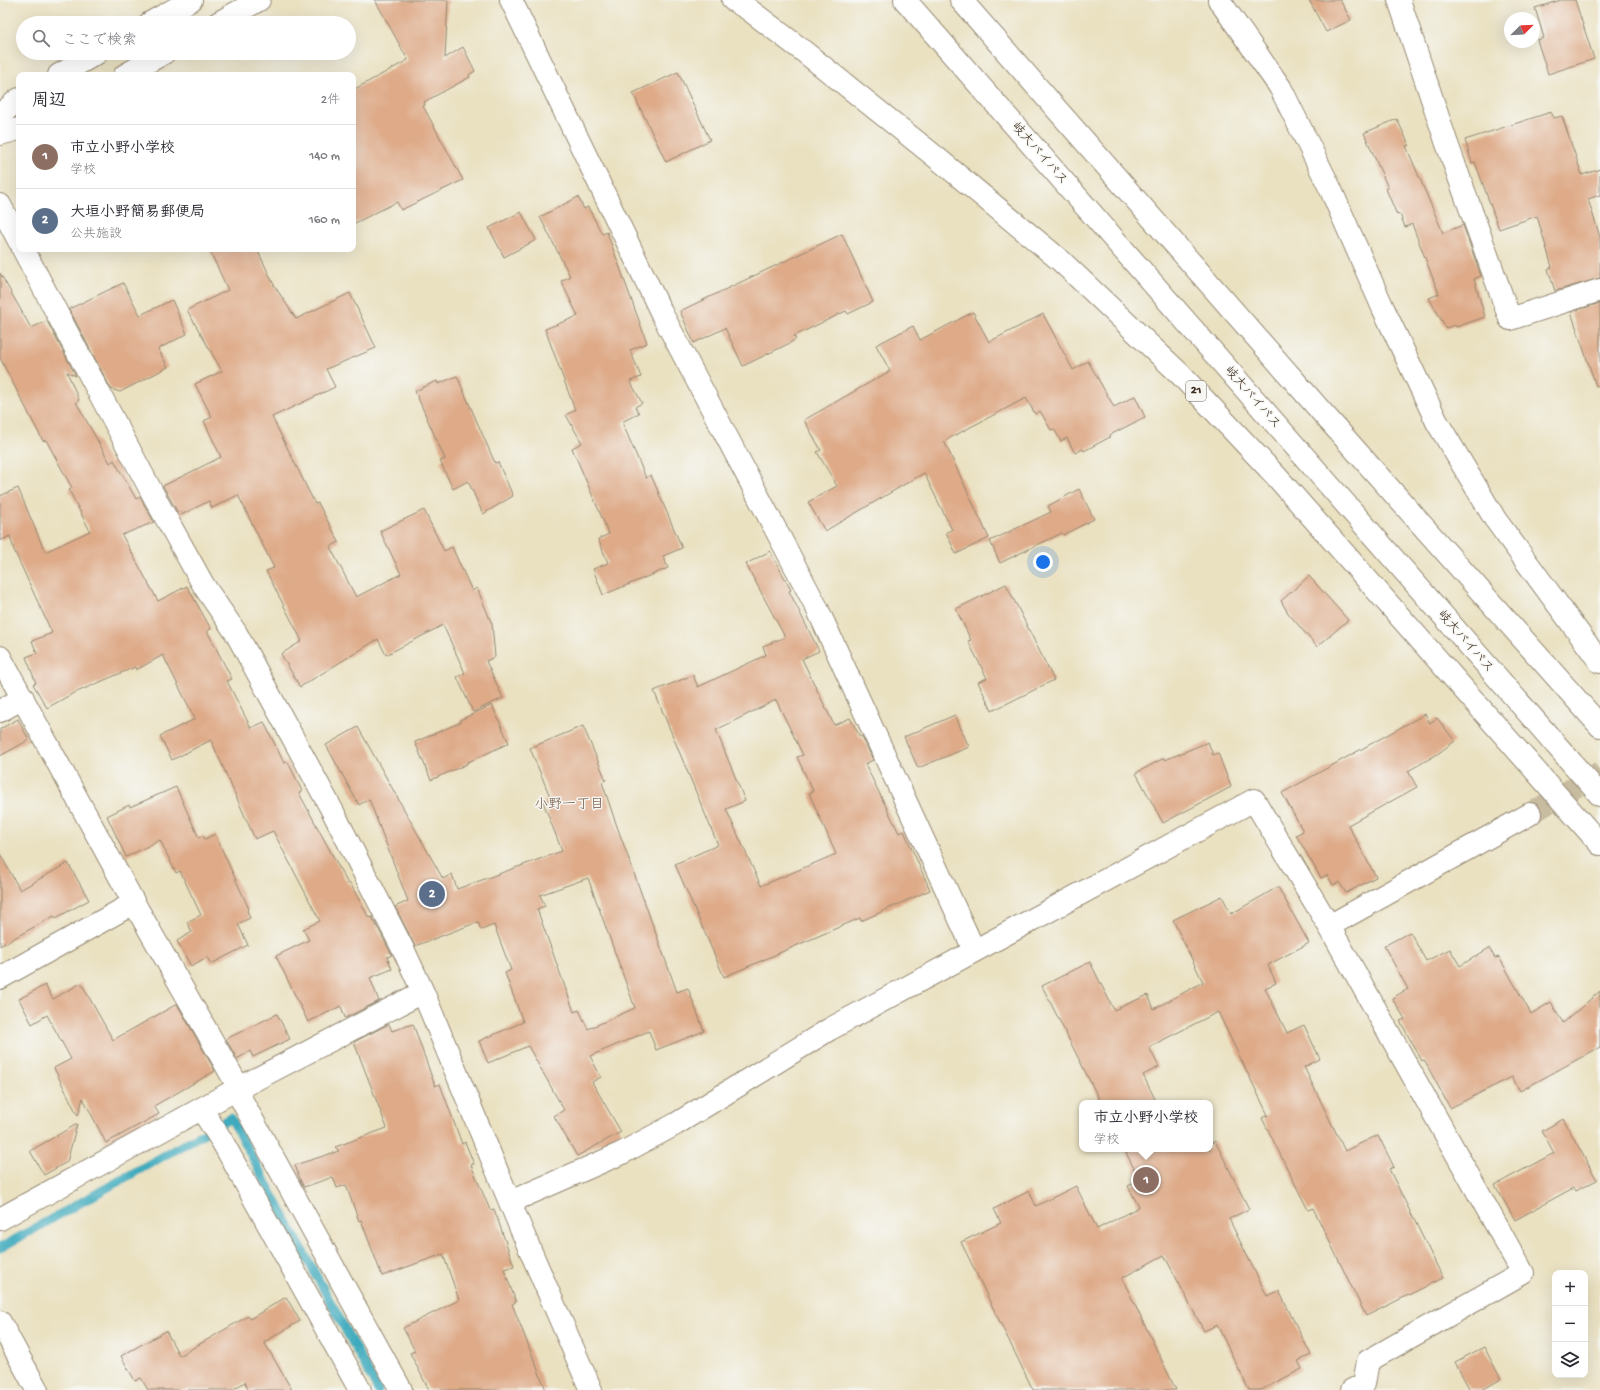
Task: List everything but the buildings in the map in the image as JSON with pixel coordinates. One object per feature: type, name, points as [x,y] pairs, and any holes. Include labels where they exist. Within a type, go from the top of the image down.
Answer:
[{"type":"main road","points":[[162,16],[191,0]]},
{"type":"main road","points":[[230,16],[259,0]]},
{"type":"main road","points":[[511,0],[662,314],[816,606],[974,950]]},
{"type":"main road","name":"21","points":[[733,0],[748,9],[814,60],[937,158],[1061,261],[1179,373],[1276,476],[1600,844]]},
{"type":"main road","name":"岐大バイパス","points":[[905,0],[1600,795]]},
{"type":"main road","points":[[961,0],[1332,424],[1600,726]]},
{"type":"main road","points":[[1219,0],[1280,87],[1330,188],[1383,308],[1437,422],[1495,519],[1600,662]]},
{"type":"main road","points":[[1399,0],[1446,141],[1510,319],[1600,290]]},
{"type":"main road","points":[[63,72],[85,60]]},
{"type":"main road","points":[[130,72],[152,60]]},
{"type":"main road","points":[[0,115],[16,102]]},
{"type":"main road","points":[[0,134],[16,130]]},
{"type":"main road","points":[[0,205],[16,235]]},
{"type":"main road","points":[[25,252],[156,500],[204,586],[236,633],[332,810],[405,953],[423,992],[510,1202],[591,1390]]},
{"type":"main road","points":[[2,664],[23,698],[134,903],[239,1088],[242,1099],[401,1390]]},
{"type":"main road","points":[[0,711],[23,698]]},
{"type":"main road","points":[[510,1202],[622,1153],[676,1124],[830,1029],[1254,800],[1328,926],[1523,1273],[1368,1361],[1364,1384],[1352,1390]]},
{"type":"main road","points":[[1328,926],[1530,814]]},
{"type":"main road","points":[[0,978],[134,903]]},
{"type":"main road","points":[[0,1219],[202,1110],[239,1088],[423,992]]},
{"type":"main road","points":[[202,1110],[222,1140],[360,1390]]},
{"type":"main road","points":[[0,1322],[36,1390]]},
{"type":"waterway","points":[[0,1248],[231,1118],[378,1390]]},
{"type":"tunnel","points":[[1530,814],[1600,772]]},
{"type":"place","name":"大垣小野簡易郵便局","points":[[432,894]]},
{"type":"place","name":"市立小野小学校","points":[[1146,1180]]},
{"type":"district","name":"小野一丁目","points":[[569,805]]}]
